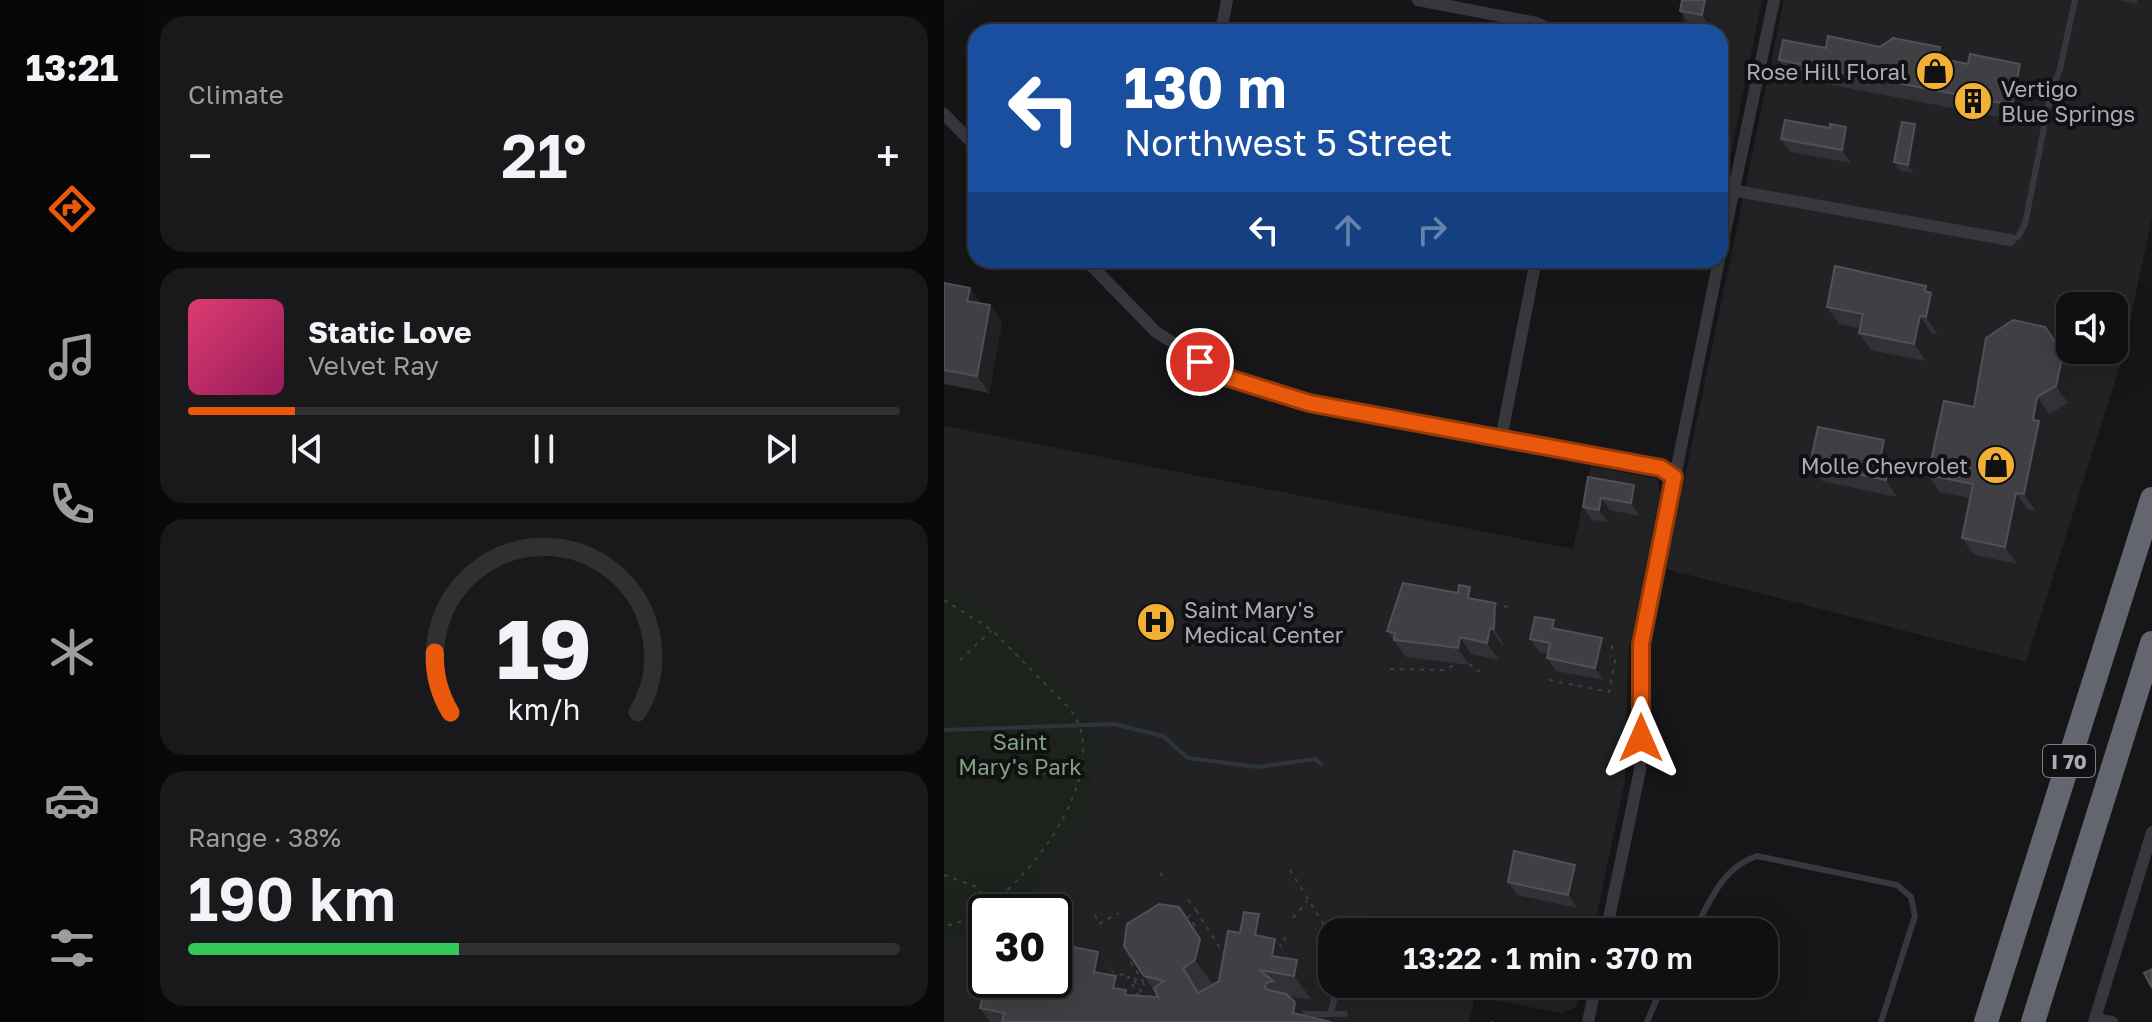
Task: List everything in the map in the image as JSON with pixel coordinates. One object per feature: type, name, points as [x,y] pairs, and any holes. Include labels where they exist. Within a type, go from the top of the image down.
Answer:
[{"type":"highway","points":[[2149,508],[2152,486]]},
{"type":"highway","name":"I 70","points":[[1986,1022],[2149,508]]},
{"type":"highway","name":"I 70","points":[[2033,1022],[2152,643]]},
{"type":"street","points":[[1222,24],[1227,0]]},
{"type":"street","points":[[1418,0],[1539,24]]},
{"type":"street","points":[[1728,220],[1774,0]]},
{"type":"street","points":[[944,114],[968,139]]},
{"type":"street","points":[[1728,190],[2010,240]]},
{"type":"street","points":[[1094,268],[1156,332],[1229,378],[1309,403],[1661,468],[1674,477]]},
{"type":"street","points":[[1501,439],[1534,268]]},
{"type":"street","points":[[1609,918],[1640,770],[1641,644],[1718,268]]},
{"type":"street","points":[[2112,1022],[2094,1020],[2152,832]]},
{"type":"street","points":[[1588,1022],[1593,998]]},
{"type":"lane","points":[[2010,240],[2018,237],[2025,224],[2051,92],[2075,0]]},
{"type":"lane","points":[[1701,918],[1724,878],[1740,862],[1757,856],[1897,885],[1911,897],[1915,916],[1881,1022]]},
{"type":"lane","points":[[1331,1012],[1334,998]]},
{"type":"lane","points":[[1647,1022],[1657,998]]},
{"type":"lane","points":[[1288,1012],[1345,1014]]},
{"type":"path","points":[[944,600],[992,630],[1078,718],[1085,740],[1080,772],[1066,812],[1042,850],[1002,894]]},
{"type":"path","points":[[1489,603],[1513,608]]},
{"type":"path","points":[[960,660],[992,630]]},
{"type":"path","points":[[1549,680],[1609,692],[1615,660],[1609,659],[1612,646],[1600,644]]},
{"type":"path","points":[[1390,669],[1444,670],[1462,663]]},
{"type":"path","points":[[1469,664],[1480,672]]},
{"type":"path","points":[[1045,756],[1052,761],[1053,767],[1051,772],[1040,774],[1035,763],[1045,756]]},
{"type":"path","points":[[1053,767],[1080,772]]},
{"type":"path","points":[[1290,870],[1319,918]]},
{"type":"path","points":[[1160,873],[1168,880]]},
{"type":"path","points":[[944,875],[977,887],[982,894]]},
{"type":"path","points":[[1188,900],[1225,957],[1235,959]]},
{"type":"path","points":[[1293,918],[1308,900]]},
{"type":"path","points":[[1178,926],[1196,910]]},
{"type":"path","points":[[1095,915],[1099,924],[1119,913]]},
{"type":"path","points":[[1189,917],[1197,929]]},
{"type":"path","points":[[944,926],[968,919]]},
{"type":"path","points":[[1274,944],[1283,946],[1286,933]]},
{"type":"path","points":[[1108,971],[1130,977],[1146,986],[1128,958],[1135,953]]},
{"type":"path","points":[[1130,977],[1141,999]]},
{"type":"path","points":[[1130,977],[1146,1000]]},
{"type":"shaded area","points":[[1687,0],[1762,0],[1728,168],[1728,24],[1681,24]]},
{"type":"shaded area","points":[[1784,0],[2152,0],[2152,217],[2128,331],[2128,292],[2056,292],[2056,364],[2120,364],[2026,662],[1666,569]]},
{"type":"shaded area","name":"Saint Mary's Medical Center","points":[[944,426],[1573,549],[1591,466],[1657,479],[1660,493],[1628,654],[1625,781],[1596,918],[1318,918],[1318,998],[1475,998],[1469,1022],[944,1022]]},
{"type":"shaded area","name":"Saint Mary's Medical Center","points":[[1480,998],[1579,998],[1576,1007],[1562,1013]]},
{"type":"green space","name":"Saint Mary's Park","points":[[944,588],[971,597],[1019,639],[1082,705],[1099,745],[1081,827],[1051,856],[1040,880],[1028,894],[968,894],[968,931],[944,938]]},
{"type":"building","points":[[1682,0],[1705,0],[1702,15],[1680,11]]},
{"type":"building","points":[[1828,36],[1880,47],[1893,38],[1940,47],[1938,58],[1968,64],[1970,54],[2020,64],[2012,105],[1779,60],[1783,40],[1826,48]]},
{"type":"building","points":[[1785,120],[1830,128],[1830,124],[1846,127],[1842,150],[1781,139]]},
{"type":"building","points":[[1902,122],[1915,124],[1908,165],[1894,162]]},
{"type":"building","points":[[1835,266],[1926,286],[1925,291],[1931,293],[1926,317],[1920,316],[1914,344],[1859,333],[1863,314],[1827,307]]},
{"type":"building","points":[[944,283],[970,288],[967,301],[990,305],[977,376],[944,370]]},
{"type":"building","name":"Molle Chevrolet","points":[[2013,320],[2045,327],[2056,344],[2056,364],[2061,364],[2056,386],[2037,397],[2033,420],[2039,421],[2024,494],[2016,493],[2005,547],[1962,538],[1973,484],[1928,475],[1944,401],[1974,407],[1986,338]]},
{"type":"building","points":[[1818,427],[1884,440],[1880,459],[1890,461],[1886,480],[1810,464]]},
{"type":"building","points":[[1588,477],[1634,485],[1631,503],[1601,498],[1599,510],[1583,507]]},
{"type":"building","points":[[1403,583],[1458,593],[1459,585],[1470,587],[1468,598],[1495,603],[1494,629],[1490,628],[1487,643],[1460,637],[1458,648],[1394,640],[1395,633],[1387,631]]},
{"type":"building","points":[[1535,617],[1554,620],[1552,628],[1602,638],[1595,668],[1547,658],[1550,643],[1530,639]]},
{"type":"building","points":[[1514,851],[1575,865],[1568,895],[1508,882]]},
{"type":"building","points":[[1159,904],[1179,907],[1200,939],[1195,960],[1183,968],[1198,993],[1219,981],[1228,931],[1240,933],[1244,912],[1259,914],[1255,935],[1275,939],[1272,956],[1297,960],[1294,976],[1260,970],[1273,981],[1266,983],[1265,989],[1286,994],[1295,1002],[1293,1013],[1331,1022],[1002,1022],[1004,1013],[980,1008],[982,998],[1072,998],[1072,947],[1098,952],[1094,972],[1116,976],[1113,988],[1126,990],[1125,995],[1158,997],[1154,988],[1164,981],[1144,976],[1124,946],[1127,924]]},
{"type":"building","points":[[2152,969],[2152,988],[2144,973]]},
{"type":"waterway","points":[[944,730],[1114,724],[1163,736],[1188,758],[1257,767],[1315,759],[1321,764]]},
{"type":"place","name":"Rose Hill Floral","points":[[1935,71]]},
{"type":"place","name":"Vertigo Blue Springs","points":[[1973,101]]},
{"type":"place","name":"Molle Chevrolet","points":[[1996,465]]},
{"type":"place","name":"Saint Mary's Medical Center","points":[[1156,622]]},
{"type":"route","points":[[1200,362],[1229,378],[1266,392],[1309,403],[1661,468],[1674,477],[1641,644],[1641,738]]}]
